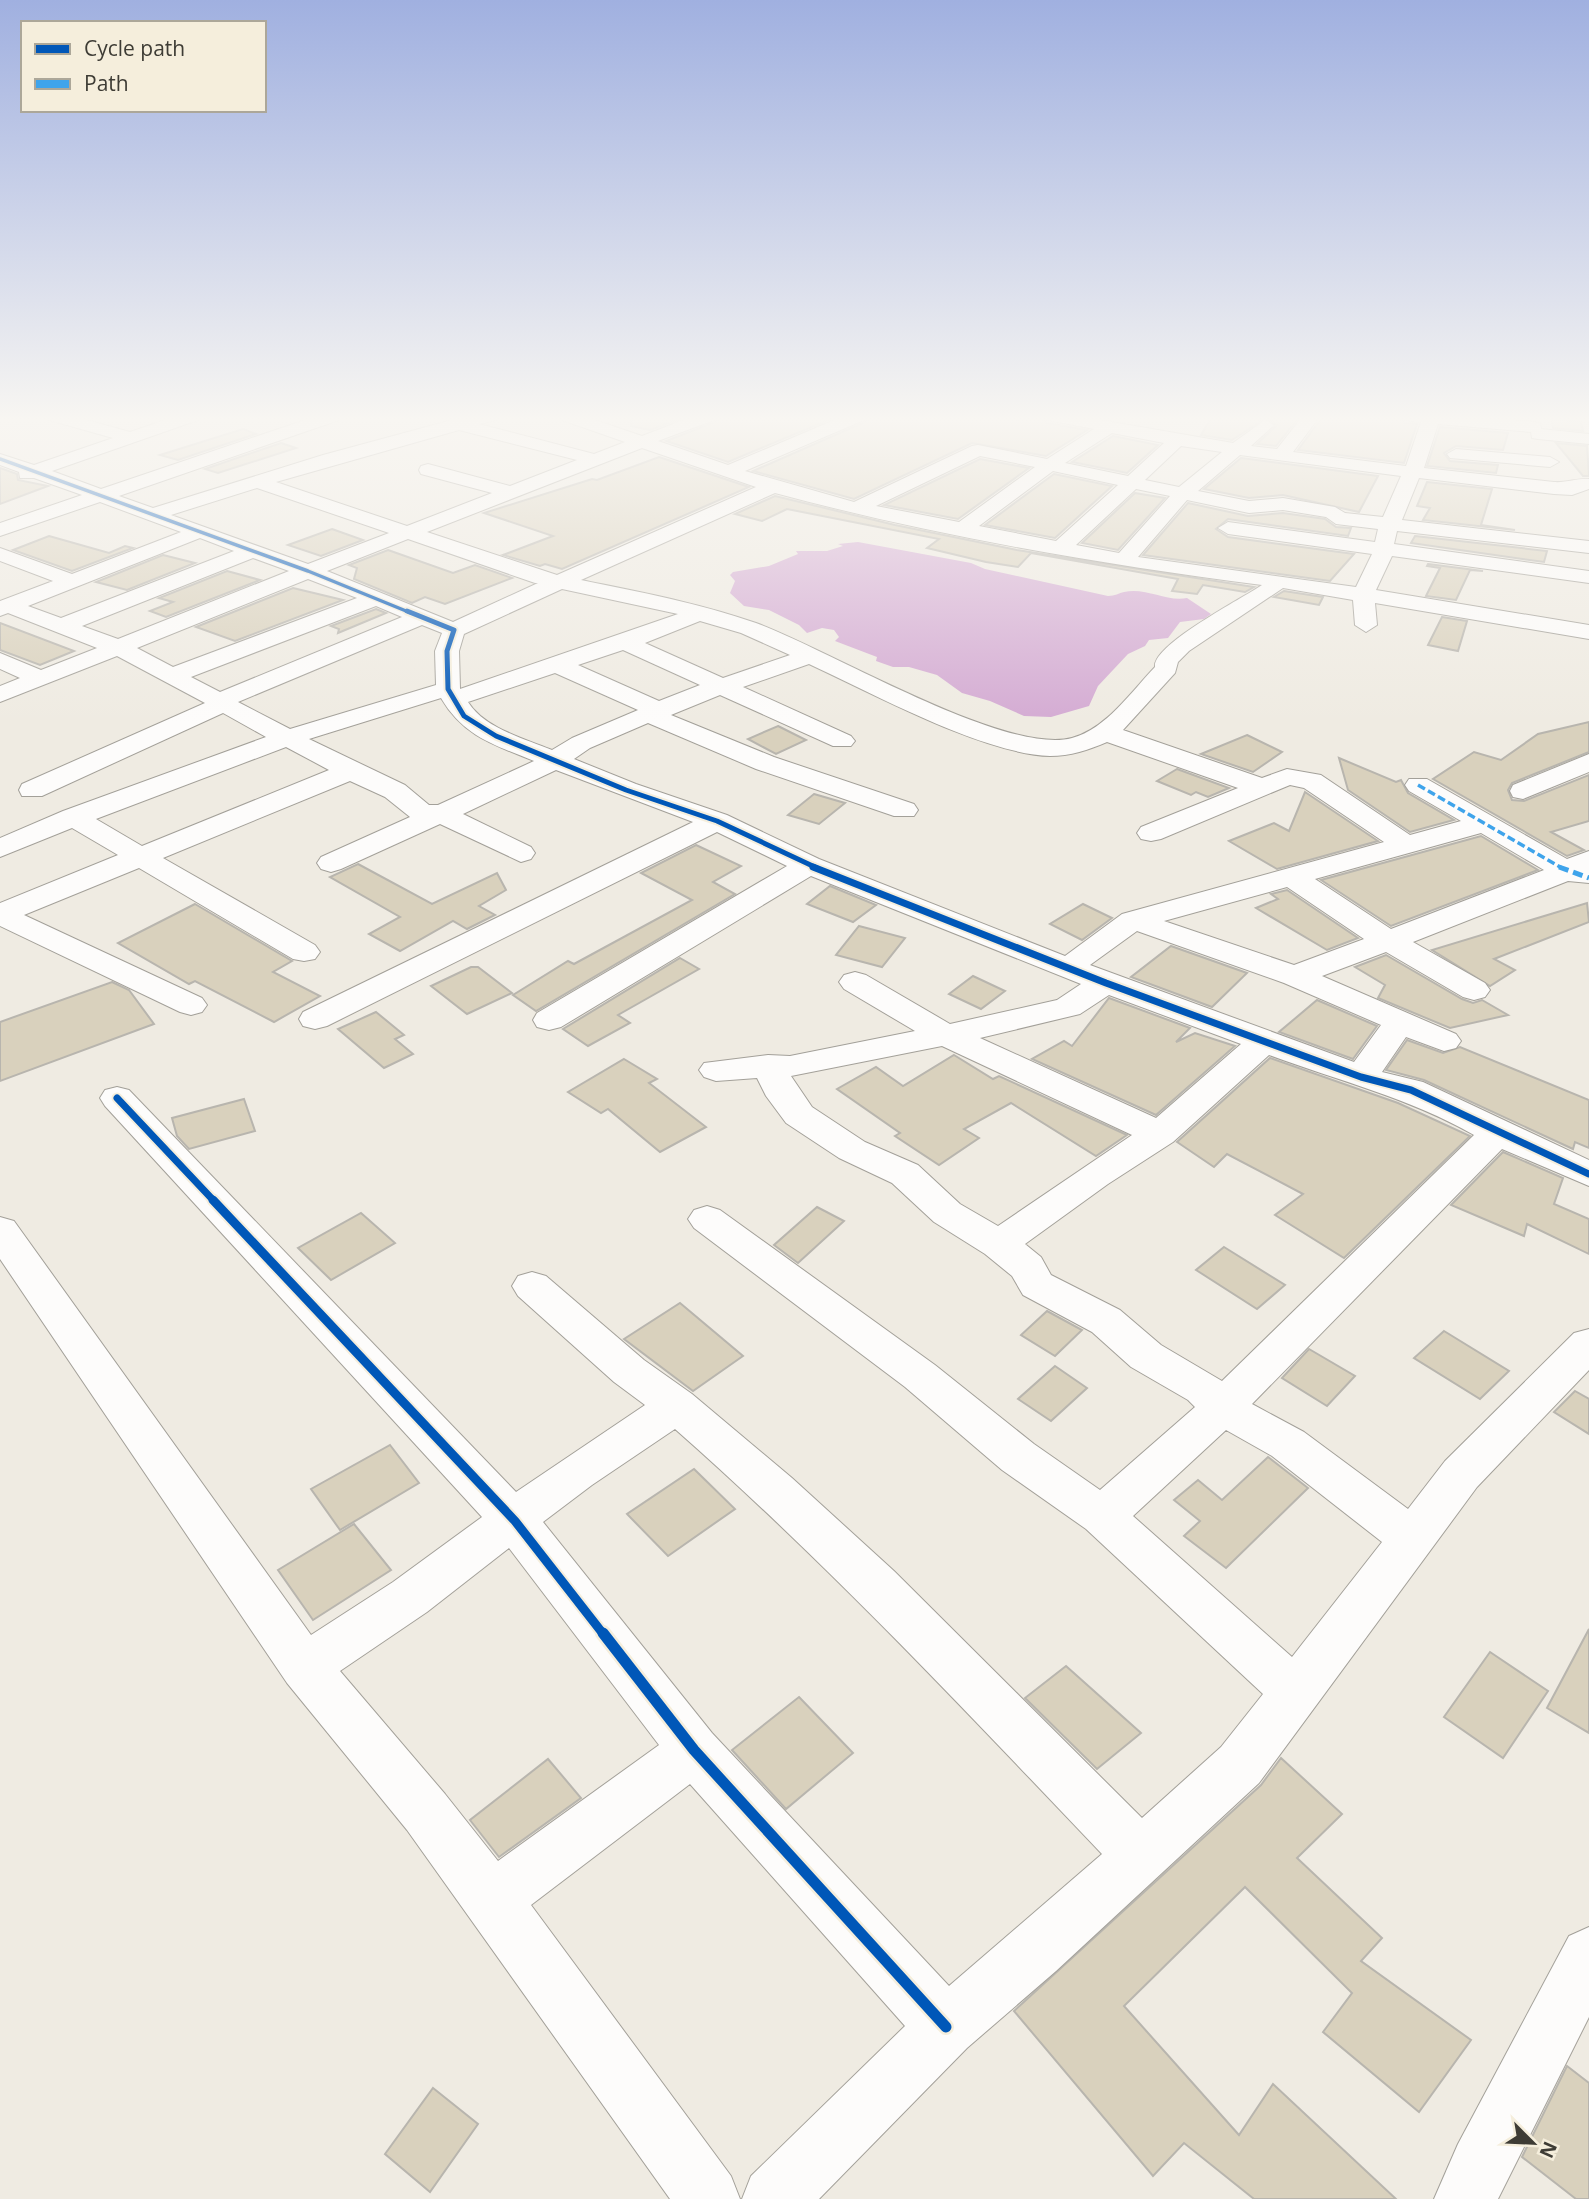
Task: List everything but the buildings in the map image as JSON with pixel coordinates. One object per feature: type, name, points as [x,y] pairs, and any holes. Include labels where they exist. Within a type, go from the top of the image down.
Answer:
[{"type":"street","points":[[0,530],[34,519]]},
{"type":"street","points":[[165,519],[308,571],[454,630]]},
{"type":"street","points":[[370,519],[543,578],[566,581],[749,628],[930,711],[1011,742],[1049,748],[1076,746],[1106,733],[1167,668],[1166,661],[1181,646],[1270,590],[1278,581]]},
{"type":"street","points":[[0,695],[446,519]]},
{"type":"street","points":[[698,519],[454,630],[447,651],[451,694],[464,716],[485,730],[551,760],[626,790],[717,821],[809,865],[1106,983],[1240,1030],[1264,1042],[1361,1077],[1412,1090],[1497,1133],[1589,1174]]},
{"type":"street","points":[[910,519],[1124,561],[1190,572],[1278,581],[1589,632]]},
{"type":"street","points":[[962,529],[976,519]]},
{"type":"street","points":[[1060,550],[1092,519]]},
{"type":"street","points":[[1124,561],[1161,519]]},
{"type":"street","points":[[1237,519],[1228,528],[1518,581]]},
{"type":"street","points":[[1341,519],[1589,547]]},
{"type":"street","points":[[1366,625],[1363,594],[1392,519]]},
{"type":"street","points":[[1507,519],[1521,521]]},
{"type":"street","points":[[5,608],[198,532]]},
{"type":"street","points":[[1190,572],[1213,549]]},
{"type":"street","points":[[64,625],[253,551]]},
{"type":"street","points":[[0,554],[72,581]]},
{"type":"street","points":[[1380,555],[1589,577]]},
{"type":"street","points":[[172,676],[378,598]]},
{"type":"street","points":[[5,608],[64,625],[119,648],[350,771],[395,791],[422,813],[439,813],[521,853]]},
{"type":"street","points":[[0,848],[73,817],[371,709],[451,694],[557,665],[697,614]]},
{"type":"street","points":[[32,790],[222,703],[424,616]]},
{"type":"street","points":[[624,642],[842,741]]},
{"type":"street","points":[[331,863],[542,768],[551,760],[655,713],[722,686],[811,656]]},
{"type":"street","points":[[0,660],[41,679]]},
{"type":"street","points":[[557,665],[765,763],[904,810]]},
{"type":"street","points":[[1106,733],[1262,787]]},
{"type":"street","points":[[1523,791],[1589,762]]},
{"type":"street","points":[[0,914],[350,771]]},
{"type":"street","points":[[1151,833],[1287,777],[1312,781],[1406,845]]},
{"type":"street","points":[[1418,785],[1483,824],[1582,870]]},
{"type":"street","points":[[73,817],[304,951]]},
{"type":"street","points":[[315,1019],[717,821]]},
{"type":"street","points":[[1072,968],[1080,957],[1133,920],[1483,824]]},
{"type":"street","points":[[549,1020],[809,865]]},
{"type":"street","points":[[1295,976],[1385,939],[1478,909],[1582,870]]},
{"type":"street","points":[[1291,876],[1385,939],[1474,990]]},
{"type":"street","points":[[0,914],[191,1005]]},
{"type":"street","points":[[1133,920],[1295,976],[1444,1041]]},
{"type":"street","points":[[855,982],[944,1034],[1160,1133]]},
{"type":"street","points":[[716,1070],[768,1065],[790,1066],[849,1056],[1068,1007],[1106,983]]},
{"type":"street","points":[[1361,1077],[1399,1023]]},
{"type":"street","points":[[999,1244],[1095,1175],[1160,1133],[1264,1042]]},
{"type":"street","points":[[768,1065],[783,1096],[799,1115],[852,1150],[905,1174],[947,1213],[999,1244],[1027,1267],[1037,1285],[1106,1321],[1146,1356],[1203,1388],[1222,1408],[1288,1444],[1412,1539]]},
{"type":"street","points":[[117,1098],[515,1521],[694,1750],[946,2027]]},
{"type":"street","points":[[1102,1516],[1222,1408],[1497,1133]]},
{"type":"street","points":[[707,1219],[920,1376],[1018,1457],[1102,1516],[1296,1692]]},
{"type":"street","points":[[0,1230],[305,1667],[426,1812],[492,1899],[708,2199]]},
{"type":"street","points":[[532,1286],[629,1371],[677,1406],[776,1491],[877,1586],[1142,1856]]},
{"type":"street","points":[[774,2199],[946,2027],[1142,1856],[1240,1765],[1461,1474],[1589,1344]]},
{"type":"street","points":[[305,1667],[410,1597],[515,1521],[576,1472],[677,1406]]},
{"type":"street","points":[[492,1899],[694,1750]]},
{"type":"street","points":[[1466,2199],[1480,2166],[1589,1956]]},
{"type":"shaded area","points":[[858,542],[971,563],[985,569],[1108,596],[1132,591],[1187,598],[1211,614],[1204,619],[1180,622],[1168,638],[1149,640],[1145,646],[1128,654],[1098,686],[1089,706],[1051,717],[1024,716],[990,701],[962,693],[937,675],[876,661],[877,657],[835,641],[839,637],[834,630],[822,628],[807,633],[799,625],[769,610],[744,606],[730,593],[735,581],[730,575],[733,572],[769,566],[798,554],[796,551],[827,551],[843,546],[838,544]]},
{"type":"marked path","points":[[1418,785],[1567,871],[1589,878]]},
{"type":"cycle path","points":[[164,519],[308,571],[454,630],[447,651],[448,689],[464,716],[496,736],[626,790],[717,821],[809,865],[1106,983],[1361,1077],[1411,1090],[1456,1110],[1497,1133],[1589,1174]]},
{"type":"cycle path","points":[[117,1098],[515,1521],[694,1750],[946,2027]]}]
